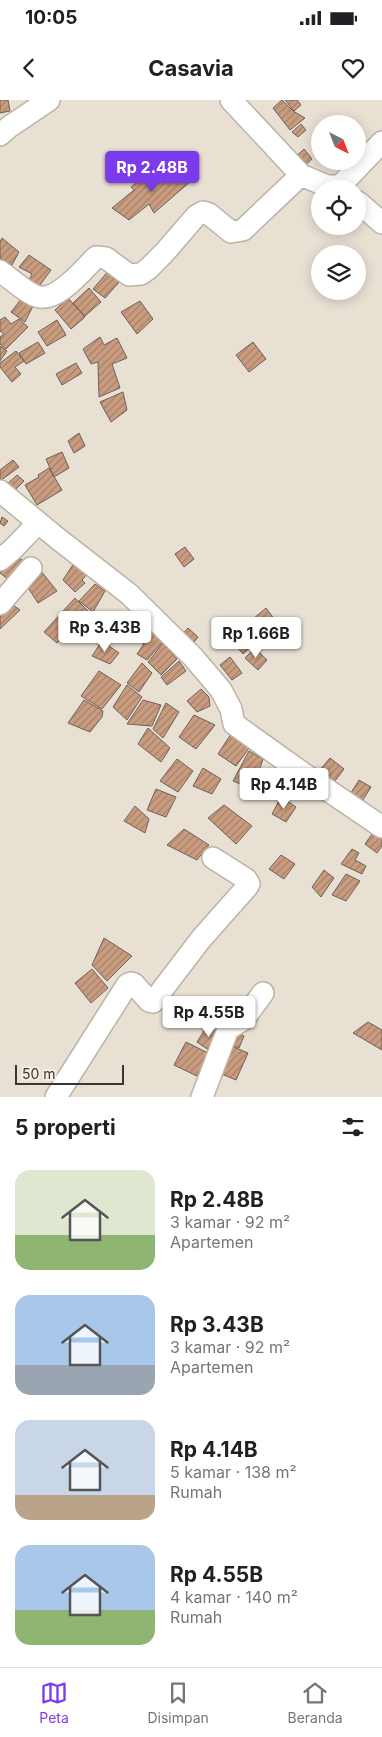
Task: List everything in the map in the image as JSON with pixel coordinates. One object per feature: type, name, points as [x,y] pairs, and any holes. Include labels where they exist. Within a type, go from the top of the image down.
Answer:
[{"type":"street","points":[[0,135],[49,100]]},
{"type":"street","points":[[230,100],[301,175],[313,180]]},
{"type":"street","points":[[347,180],[382,142]]},
{"type":"street","points":[[0,271],[37,297],[53,296],[96,257],[106,258],[129,275],[141,274],[164,253],[196,216],[203,212],[209,214],[231,232],[243,230],[301,175]]},
{"type":"street","points":[[366,207],[379,215]]},
{"type":"street","points":[[0,491],[129,594],[193,657],[221,690],[231,709],[234,724],[382,827]]},
{"type":"street","points":[[0,560],[38,523]]},
{"type":"street","points":[[2,598],[31,568]]},
{"type":"street","points":[[56,1097],[127,985],[134,984],[149,1001],[153,1002],[201,939],[249,884],[213,858]]},
{"type":"street","points":[[202,1097],[228,1029],[244,1019],[263,993]]},
{"type":"building","points":[[0,100],[8,100],[10,111],[0,113]]},
{"type":"building","points":[[282,100],[293,111],[305,118],[290,130],[273,108]]},
{"type":"building","points":[[285,100],[297,100],[301,105],[294,111]]},
{"type":"building","points":[[301,124],[306,130],[298,137],[292,132]]},
{"type":"building","points":[[304,149],[311,158],[299,171],[290,162]]},
{"type":"building","points":[[179,167],[191,181],[154,213],[149,204],[129,220],[112,208],[134,190],[131,187],[156,169],[162,178]]},
{"type":"building","points":[[2,238],[19,252],[12,265],[0,258],[0,242]]},
{"type":"building","points":[[29,255],[51,270],[37,289],[28,282],[32,274],[19,267]]},
{"type":"building","points":[[110,269],[122,279],[105,298],[93,289]]},
{"type":"building","points":[[89,288],[101,302],[85,316],[73,303]]},
{"type":"building","points":[[22,298],[33,306],[25,322],[11,312]]},
{"type":"building","points":[[68,298],[85,317],[71,329],[55,310]]},
{"type":"building","points":[[140,301],[153,319],[137,334],[121,312]]},
{"type":"building","points":[[5,317],[11,324],[19,319],[28,327],[6,349],[0,344],[0,337],[4,334],[0,331],[0,320]]},
{"type":"building","points":[[57,320],[66,335],[47,346],[38,332]]},
{"type":"building","points":[[100,337],[104,345],[117,338],[127,358],[112,364],[120,388],[99,397],[98,362],[91,364],[83,349]]},
{"type":"building","points":[[38,342],[45,353],[26,364],[19,353]]},
{"type":"building","points":[[253,342],[266,359],[249,372],[236,355]]},
{"type":"building","points":[[0,346],[7,351],[0,361]]},
{"type":"building","points":[[16,351],[24,361],[15,367],[21,374],[12,382],[0,367],[0,363]]},
{"type":"building","points":[[76,363],[82,373],[62,385],[56,374]]},
{"type":"building","points":[[123,392],[127,410],[111,422],[100,402]]},
{"type":"building","points":[[79,433],[85,446],[74,453],[68,441]]},
{"type":"building","points":[[62,452],[69,468],[54,477],[46,459]]},
{"type":"building","points":[[13,460],[19,467],[0,481],[0,470]]},
{"type":"building","points":[[49,468],[62,490],[37,505],[25,485],[39,477],[38,475]]},
{"type":"building","points":[[17,475],[24,481],[10,495],[3,488]]},
{"type":"building","points":[[2,517],[8,521],[4,526],[0,523]]},
{"type":"building","points":[[185,547],[194,559],[184,567],[175,554]]},
{"type":"building","points":[[10,553],[29,564],[13,583],[0,573],[0,565]]},
{"type":"building","points":[[74,563],[87,574],[82,580],[85,583],[75,592],[63,580]]},
{"type":"building","points":[[36,565],[57,591],[38,603],[23,580]]},
{"type":"building","points":[[95,584],[105,591],[93,612],[79,601]]},
{"type":"building","points":[[13,593],[19,599],[13,605],[20,610],[0,629],[0,607]]},
{"type":"building","points":[[75,598],[89,612],[57,643],[44,632]]},
{"type":"building","points":[[266,608],[275,620],[256,637],[246,625]]},
{"type":"building","points":[[137,614],[165,639],[147,660],[137,654],[144,644],[121,627]]},
{"type":"building","points":[[188,628],[198,637],[191,646],[180,637]]},
{"type":"building","points":[[279,630],[281,638],[263,644],[261,636]]},
{"type":"building","points":[[241,632],[253,645],[243,654],[231,640]]},
{"type":"building","points":[[102,641],[119,653],[110,664],[92,656]]},
{"type":"building","points":[[163,643],[177,659],[161,675],[148,662]]},
{"type":"building","points":[[255,648],[267,660],[258,670],[245,658]]},
{"type":"building","points":[[230,657],[242,673],[232,680],[220,665]]},
{"type":"building","points":[[179,661],[186,671],[167,685],[161,677]]},
{"type":"building","points":[[142,663],[152,673],[139,692],[127,683]]},
{"type":"building","points":[[99,671],[121,685],[102,709],[81,696]]},
{"type":"building","points":[[127,685],[142,697],[127,720],[113,707]]},
{"type":"building","points":[[201,689],[209,697],[210,706],[197,712],[187,701]]},
{"type":"building","points":[[84,700],[103,711],[102,717],[90,732],[68,723]]},
{"type":"building","points":[[143,700],[161,705],[152,726],[127,724]]},
{"type":"building","points":[[166,703],[179,712],[163,738],[153,729]]},
{"type":"building","points":[[194,715],[215,725],[196,749],[179,737]]},
{"type":"building","points":[[148,728],[170,748],[161,762],[138,744]]},
{"type":"building","points":[[231,734],[250,747],[236,766],[218,754]]},
{"type":"building","points":[[249,751],[263,759],[259,771],[271,780],[261,792],[233,781]]},
{"type":"building","points":[[330,758],[344,769],[329,789],[314,777]]},
{"type":"building","points":[[177,759],[193,771],[178,792],[160,781]]},
{"type":"building","points":[[203,768],[221,779],[212,794],[193,786]]},
{"type":"building","points":[[359,780],[371,787],[359,806],[347,799]]},
{"type":"building","points":[[156,789],[176,797],[166,817],[147,810]]},
{"type":"building","points":[[281,797],[296,807],[286,822],[272,814]]},
{"type":"building","points":[[224,805],[252,826],[236,844],[208,818]]},
{"type":"building","points":[[135,806],[149,819],[145,833],[124,821]]},
{"type":"building","points":[[184,829],[209,845],[197,860],[167,845]]},
{"type":"building","points":[[374,831],[382,837],[382,846],[377,853],[365,844]]},
{"type":"building","points":[[352,849],[359,853],[355,860],[366,866],[362,874],[341,864]]},
{"type":"building","points":[[281,855],[295,864],[284,879],[269,869]]},
{"type":"building","points":[[324,870],[334,878],[321,897],[312,887]]},
{"type":"building","points":[[346,874],[360,881],[346,901],[332,895]]},
{"type":"building","points":[[104,938],[132,956],[107,981],[92,965]]},
{"type":"building","points":[[92,969],[108,988],[91,1003],[75,983]]},
{"type":"building","points":[[179,999],[191,1013],[176,1026],[164,1011]]},
{"type":"building","points":[[368,1022],[382,1030],[382,1050],[353,1033]]},
{"type":"building","points":[[207,1026],[221,1035],[210,1051],[197,1042]]},
{"type":"building","points":[[231,1030],[244,1036],[239,1048],[226,1042]]},
{"type":"building","points":[[186,1042],[210,1054],[199,1077],[174,1065]]},
{"type":"building","points":[[229,1045],[248,1053],[236,1080],[217,1072]]}]
